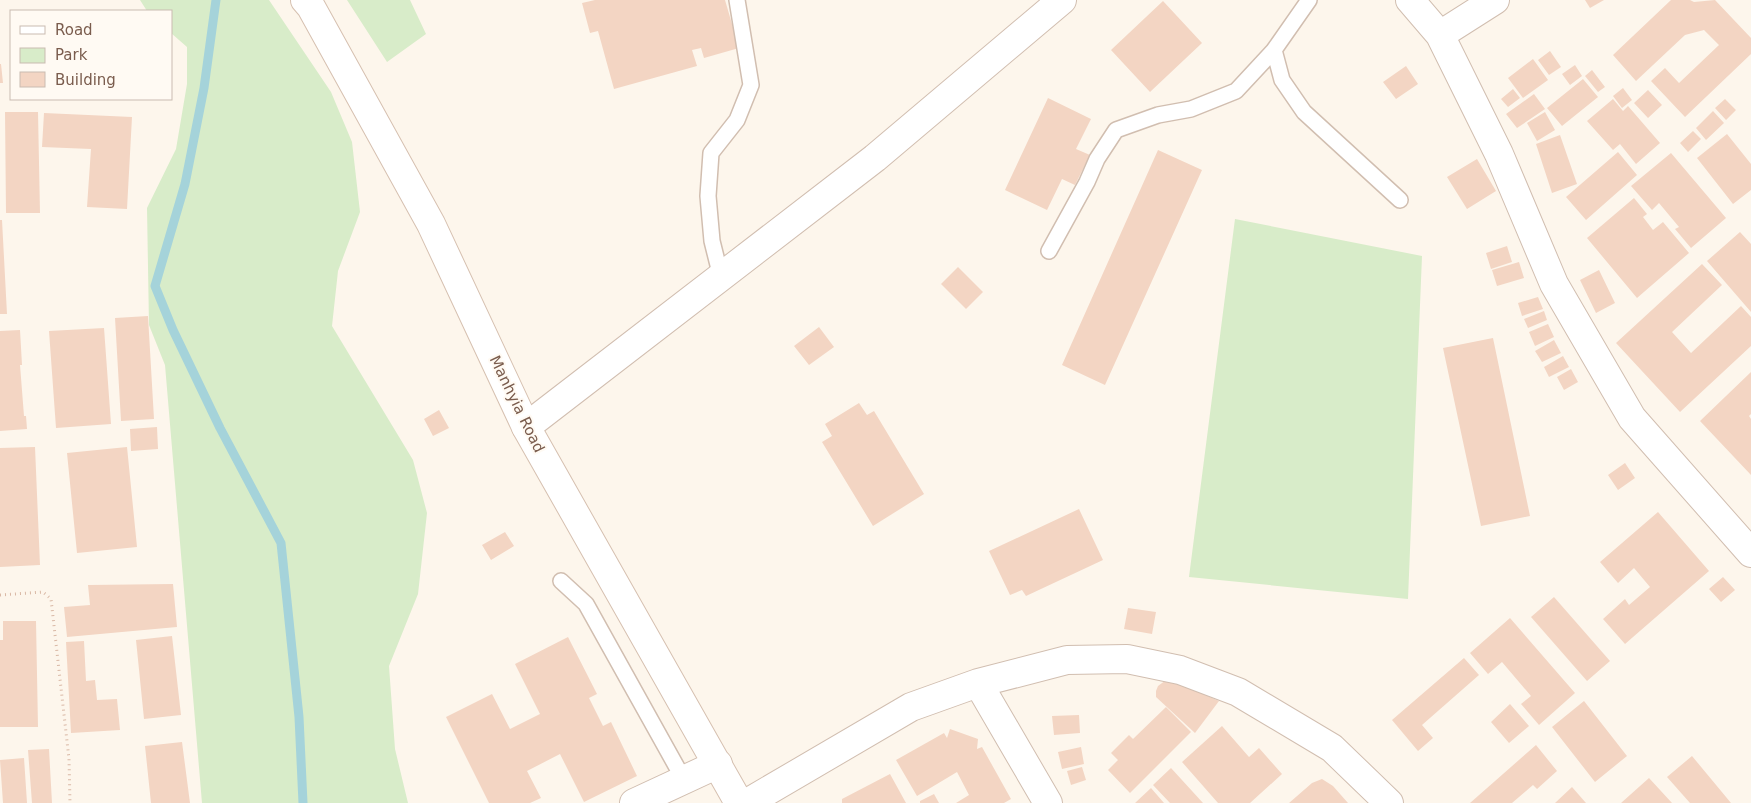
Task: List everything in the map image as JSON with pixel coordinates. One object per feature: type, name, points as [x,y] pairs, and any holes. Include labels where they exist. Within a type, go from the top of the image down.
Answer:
[{"type":"street","name":"Manhyia Road","points":[[305,0],[311,7],[431,224],[526,427],[740,803]]},
{"type":"street","points":[[526,427],[875,158],[1062,0]]},
{"type":"street","points":[[1410,0],[1440,35],[1498,154],[1554,284],[1632,418],[1751,553]]},
{"type":"street","points":[[1440,35],[1495,0]]},
{"type":"street","points":[[747,803],[911,707],[978,683],[1068,660],[1127,659],[1180,670],[1238,692],[1332,748],[1390,803]]},
{"type":"street","points":[[978,683],[1048,803]]},
{"type":"street","points":[[634,803],[718,764]]},
{"type":"lane","points":[[721,277],[712,241],[708,196],[711,153],[737,120],[751,85],[736,0]]},
{"type":"lane","points":[[1049,251],[1087,182],[1097,159],[1116,130],[1158,115],[1191,108],[1236,91],[1274,50],[1309,0]]},
{"type":"lane","points":[[1274,50],[1282,80],[1304,112],[1400,200]]},
{"type":"lane","points":[[561,581],[586,604],[684,780]]},
{"type":"path","points":[[0,595],[43,592],[52,599],[69,760],[70,803]]},
{"type":"green space","points":[[140,0],[269,0],[331,92],[352,142],[360,212],[338,271],[332,326],[413,460],[427,513],[418,594],[389,666],[395,749],[408,803],[202,803],[165,365],[149,325],[147,208],[176,149],[187,84],[187,47],[172,34],[172,10],[146,10]]},
{"type":"green space","points":[[347,0],[410,0],[426,34],[387,62]]},
{"type":"green space","points":[[1235,219],[1422,256],[1408,599],[1189,577]]},
{"type":"building","points":[[595,0],[725,0],[739,48],[704,58],[701,48],[692,50],[697,66],[614,89],[598,31],[590,33],[582,3]]},
{"type":"building","points":[[1585,0],[1604,0],[1590,8]]},
{"type":"building","points":[[1671,0],[1690,0],[1694,2],[1715,0],[1751,38],[1751,54],[1685,117],[1651,81],[1665,68],[1679,83],[1719,45],[1704,30],[1685,35],[1636,81],[1613,55]]},
{"type":"building","points":[[1163,1],[1202,43],[1150,92],[1111,50]]},
{"type":"building","points":[[1550,51],[1561,67],[1549,75],[1538,60]]},
{"type":"building","points":[[1533,59],[1548,80],[1523,98],[1508,78]]},
{"type":"building","points":[[1,64],[3,83],[0,83]]},
{"type":"building","points":[[1575,65],[1582,76],[1570,85],[1562,74]]},
{"type":"building","points":[[1406,66],[1418,84],[1396,99],[1383,82]]},
{"type":"building","points":[[1592,70],[1605,87],[1598,92],[1585,76]]},
{"type":"building","points":[[1583,79],[1598,97],[1562,126],[1547,108]]},
{"type":"building","points":[[1623,88],[1632,100],[1622,108],[1613,96]]},
{"type":"building","points":[[1513,89],[1520,98],[1508,107],[1501,99]]},
{"type":"building","points":[[1648,90],[1662,105],[1648,118],[1634,103]]},
{"type":"building","points":[[1534,94],[1545,109],[1517,128],[1506,114]]},
{"type":"building","points":[[1048,98],[1091,119],[1076,149],[1090,155],[1075,185],[1062,179],[1047,210],[1005,190]]},
{"type":"building","points":[[1613,99],[1623,111],[1628,106],[1660,143],[1636,164],[1620,144],[1613,150],[1587,121]]},
{"type":"building","points":[[1725,99],[1736,110],[1726,120],[1715,108]]},
{"type":"building","points":[[1713,111],[1724,123],[1706,140],[1696,128]]},
{"type":"building","points":[[5,112],[38,112],[40,213],[6,213]]},
{"type":"building","points":[[1545,112],[1555,130],[1537,141],[1527,123]]},
{"type":"building","points":[[44,113],[132,117],[127,209],[87,207],[91,149],[42,147]]},
{"type":"building","points":[[1693,131],[1701,139],[1688,152],[1680,143]]},
{"type":"building","points":[[1727,134],[1751,164],[1751,190],[1733,204],[1697,158]]},
{"type":"building","points":[[1560,135],[1577,184],[1552,193],[1536,144]]},
{"type":"building","points":[[1158,150],[1202,170],[1105,385],[1062,365]]},
{"type":"building","points":[[1618,152],[1637,175],[1586,220],[1566,197]]},
{"type":"building","points":[[1671,153],[1726,218],[1691,248],[1675,229],[1679,227],[1659,203],[1652,210],[1631,186]]},
{"type":"building","points":[[1477,159],[1496,191],[1467,209],[1447,177]]},
{"type":"building","points":[[1634,198],[1647,214],[1643,217],[1653,230],[1663,222],[1689,253],[1637,298],[1587,238]]},
{"type":"building","points":[[0,220],[2,220],[7,314],[0,314]]},
{"type":"building","points":[[1740,232],[1751,244],[1751,312],[1707,261]]},
{"type":"building","points":[[1507,246],[1512,262],[1491,269],[1486,253]]},
{"type":"building","points":[[1519,262],[1524,278],[1497,286],[1492,270]]},
{"type":"building","points":[[1702,264],[1722,285],[1672,332],[1691,353],[1741,306],[1751,317],[1751,346],[1680,412],[1616,343]]},
{"type":"building","points":[[958,267],[983,292],[966,309],[941,284]]},
{"type":"building","points":[[1599,270],[1615,303],[1596,313],[1580,280]]},
{"type":"building","points":[[1538,297],[1543,309],[1522,316],[1518,303]]},
{"type":"building","points":[[1544,311],[1547,320],[1528,328],[1524,319]]},
{"type":"building","points":[[148,316],[154,419],[121,421],[115,318]]},
{"type":"building","points":[[1548,324],[1554,337],[1535,346],[1529,332]]},
{"type":"building","points":[[819,327],[834,347],[809,365],[794,346]]},
{"type":"building","points":[[104,328],[111,424],[56,428],[49,331]]},
{"type":"building","points":[[20,330],[22,365],[20,365],[24,416],[26,416],[27,429],[0,431],[0,331]]},
{"type":"building","points":[[1493,338],[1530,516],[1481,526],[1443,348]]},
{"type":"building","points":[[1554,340],[1561,353],[1542,362],[1535,351]]},
{"type":"building","points":[[1563,356],[1569,367],[1549,377],[1544,367]]},
{"type":"building","points":[[1571,369],[1578,382],[1564,390],[1557,377]]},
{"type":"building","points":[[1751,372],[1751,414],[1749,416],[1751,419],[1751,475],[1700,421]]},
{"type":"building","points":[[859,403],[867,415],[874,411],[924,494],[873,526],[822,442],[832,436],[825,424]]},
{"type":"building","points":[[439,410],[449,428],[433,436],[424,419]]},
{"type":"building","points":[[157,427],[158,449],[131,451],[130,429]]},
{"type":"building","points":[[35,447],[40,565],[0,567],[0,448]]},
{"type":"building","points":[[127,447],[137,547],[77,553],[67,453]]},
{"type":"building","points":[[1625,463],[1635,478],[1618,490],[1608,475]]},
{"type":"building","points":[[1079,509],[1103,560],[1026,596],[1022,590],[1010,595],[989,551]]},
{"type":"building","points":[[1658,512],[1709,571],[1625,644],[1603,619],[1625,599],[1629,605],[1650,587],[1634,568],[1618,583],[1600,562]]},
{"type":"building","points":[[505,532],[514,546],[491,560],[482,545]]},
{"type":"building","points":[[1723,577],[1735,590],[1721,602],[1709,589]]},
{"type":"building","points":[[173,584],[177,627],[67,637],[64,607],[90,605],[88,585]]},
{"type":"building","points":[[1554,597],[1610,661],[1587,681],[1531,617]]},
{"type":"building","points":[[1128,608],[1156,612],[1152,634],[1124,629]]},
{"type":"building","points":[[1510,618],[1575,693],[1539,725],[1521,704],[1531,696],[1502,662],[1488,674],[1470,653]]},
{"type":"building","points":[[3,621],[36,621],[38,727],[0,727],[0,640],[3,640]]},
{"type":"building","points":[[172,636],[181,715],[144,719],[136,640]]},
{"type":"building","points":[[568,637],[597,694],[589,698],[603,726],[611,722],[637,776],[584,802],[560,754],[527,771],[541,798],[530,803],[489,803],[446,717],[492,694],[510,729],[540,714],[515,664]]},
{"type":"building","points":[[84,641],[86,681],[95,680],[97,700],[117,699],[120,730],[71,733],[66,642]]},
{"type":"building","points":[[1464,658],[1479,675],[1422,725],[1433,738],[1418,751],[1392,720]]},
{"type":"building","points":[[1166,680],[1171,680],[1219,701],[1195,733],[1156,697],[1158,686]]},
{"type":"building","points":[[1584,701],[1627,756],[1595,782],[1552,727]]},
{"type":"building","points":[[1510,704],[1529,726],[1509,743],[1491,722]]},
{"type":"building","points":[[1166,707],[1191,732],[1130,793],[1108,770],[1118,760],[1111,753],[1129,735],[1133,739]]},
{"type":"building","points":[[1079,715],[1080,733],[1054,735],[1052,716]]},
{"type":"building","points":[[1222,726],[1249,757],[1259,748],[1282,774],[1250,803],[1218,803],[1182,762]]},
{"type":"building","points":[[950,729],[978,739],[977,749],[982,747],[1011,799],[1004,803],[956,803],[969,795],[957,772],[917,796],[896,760],[944,733],[947,738]]},
{"type":"building","points":[[182,742],[190,803],[151,803],[145,746]]},
{"type":"building","points":[[1536,745],[1557,771],[1537,789],[1533,785],[1512,803],[1470,803]]},
{"type":"building","points":[[1081,747],[1084,764],[1062,769],[1058,752]]},
{"type":"building","points":[[49,749],[52,803],[32,803],[28,750]]},
{"type":"building","points":[[1692,756],[1731,803],[1690,803],[1667,777]]},
{"type":"building","points":[[24,758],[27,803],[3,803],[0,760]]},
{"type":"building","points":[[1082,767],[1086,780],[1071,785],[1067,771]]},
{"type":"building","points":[[1171,768],[1203,803],[1170,803],[1153,785]]},
{"type":"building","points":[[890,774],[906,803],[842,803],[842,799]]},
{"type":"building","points":[[1649,778],[1672,803],[1621,803]]},
{"type":"building","points":[[1322,779],[1333,786],[1348,803],[1289,803],[1312,783]]},
{"type":"building","points":[[1572,787],[1586,803],[1555,803]]},
{"type":"building","points":[[1151,788],[1164,803],[1135,803]]},
{"type":"building","points":[[934,794],[939,803],[920,803],[920,801]]},
{"type":"waterway","points":[[216,0],[204,88],[185,184],[155,286],[173,330],[220,428],[281,543],[299,717],[303,803]]}]
